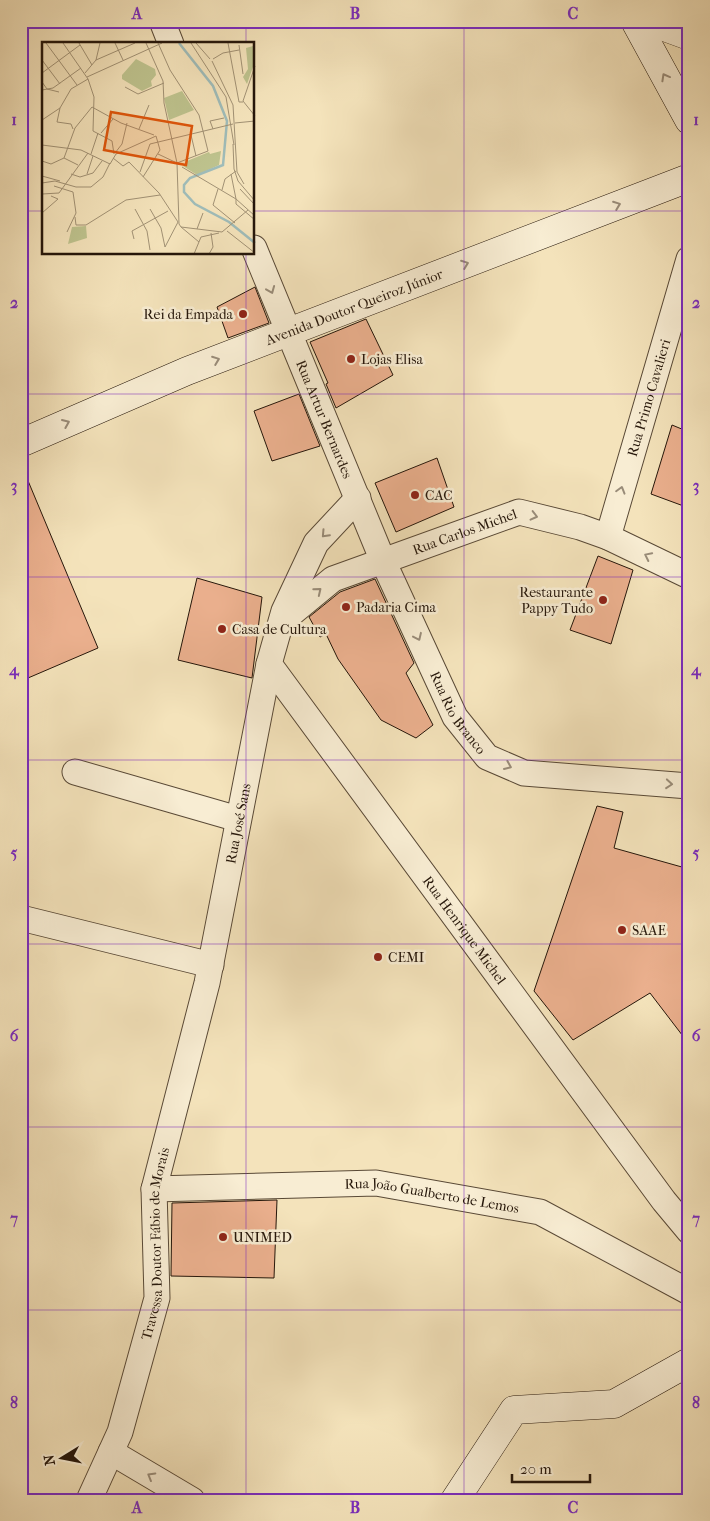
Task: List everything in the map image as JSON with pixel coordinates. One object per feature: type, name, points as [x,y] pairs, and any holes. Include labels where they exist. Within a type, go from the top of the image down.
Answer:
[{"type":"main road","points":[[635,21],[689,120]]},
{"type":"main road","points":[[648,21],[689,36]]},
{"type":"main road","name":"Avenida Doutor Queiroz Júnior","points":[[21,442],[187,371],[689,178]]},
{"type":"main road","points":[[455,1500],[514,1410],[614,1404],[689,1362]]},
{"type":"street","points":[[162,21],[170,42]]},
{"type":"street","name":"Rua Artur Bernardes","points":[[255,250],[383,561]]},
{"type":"street","name":"Rua Primo Cavalieri","points":[[608,537],[689,259]]},
{"type":"street","points":[[269,664],[280,622],[316,543],[358,498]]},
{"type":"street","name":"Rua Carlos Michel","points":[[280,622],[333,579],[519,512],[580,527],[608,537],[689,576]]},
{"type":"street","name":"Rua Rio Branco","points":[[383,561],[455,716],[487,758],[524,773],[689,786]]},
{"type":"street","name":"Rua José Sans","points":[[209,974],[269,664]]},
{"type":"street","name":"Rua Henrique Michel","points":[[269,664],[664,1201],[689,1230]]},
{"type":"street","points":[[75,772],[238,819]]},
{"type":"street","points":[[21,918],[209,974]]},
{"type":"street","name":"Travessa Doutor Fábio de Morais","points":[[89,1500],[120,1432],[157,1298],[154,1189],[209,974]]},
{"type":"street","name":"Rua João Gualberto de Lemos","points":[[154,1189],[376,1183],[540,1212],[689,1292]]},
{"type":"street","points":[[111,1452],[192,1500]]},
{"type":"building","name":"Rei da Empada","points":[[255,287],[269,323],[228,338],[217,307]]},
{"type":"building","name":"Lojas Elisa","points":[[366,319],[393,375],[336,408],[326,384],[328,383],[310,342]]},
{"type":"building","points":[[299,394],[320,446],[272,461],[254,411]]},
{"type":"building","points":[[672,425],[689,432],[689,508],[651,494]]},
{"type":"building","name":"CAC","points":[[437,458],[454,507],[396,532],[375,483]]},
{"type":"building","points":[[21,464],[98,648],[21,681]]},
{"type":"building","name":"Restaurante Pappy Tudo","points":[[598,556],[633,570],[611,644],[570,630]]},
{"type":"building","name":"Casa de Cultura","points":[[197,578],[262,597],[252,678],[178,660]]},
{"type":"building","points":[[375,579],[414,663],[406,673],[433,725],[416,738],[381,720],[338,659],[326,634],[320,637],[309,617],[340,592]]},
{"type":"building","name":"SAAE","points":[[597,806],[623,812],[614,848],[689,869],[689,1044],[650,993],[573,1040],[534,991]]},
{"type":"building","name":"UNIMED","points":[[277,1200],[274,1278],[171,1276],[172,1203]]},
{"type":"place","name":"Rei da Empada","points":[[243,314]]},
{"type":"place","name":"Lojas Elisa","points":[[351,359]]},
{"type":"place","name":"CAC","points":[[415,495]]},
{"type":"place","name":"Restaurante Pappy Tudo","points":[[603,600]]},
{"type":"place","name":"Padaria Cima","points":[[346,607]]},
{"type":"place","name":"Casa de Cultura","points":[[222,629]]},
{"type":"place","name":"SAAE","points":[[622,930]]},
{"type":"place","name":"CEMI","points":[[378,957]]},
{"type":"place","name":"UNIMED","points":[[223,1237]]}]
